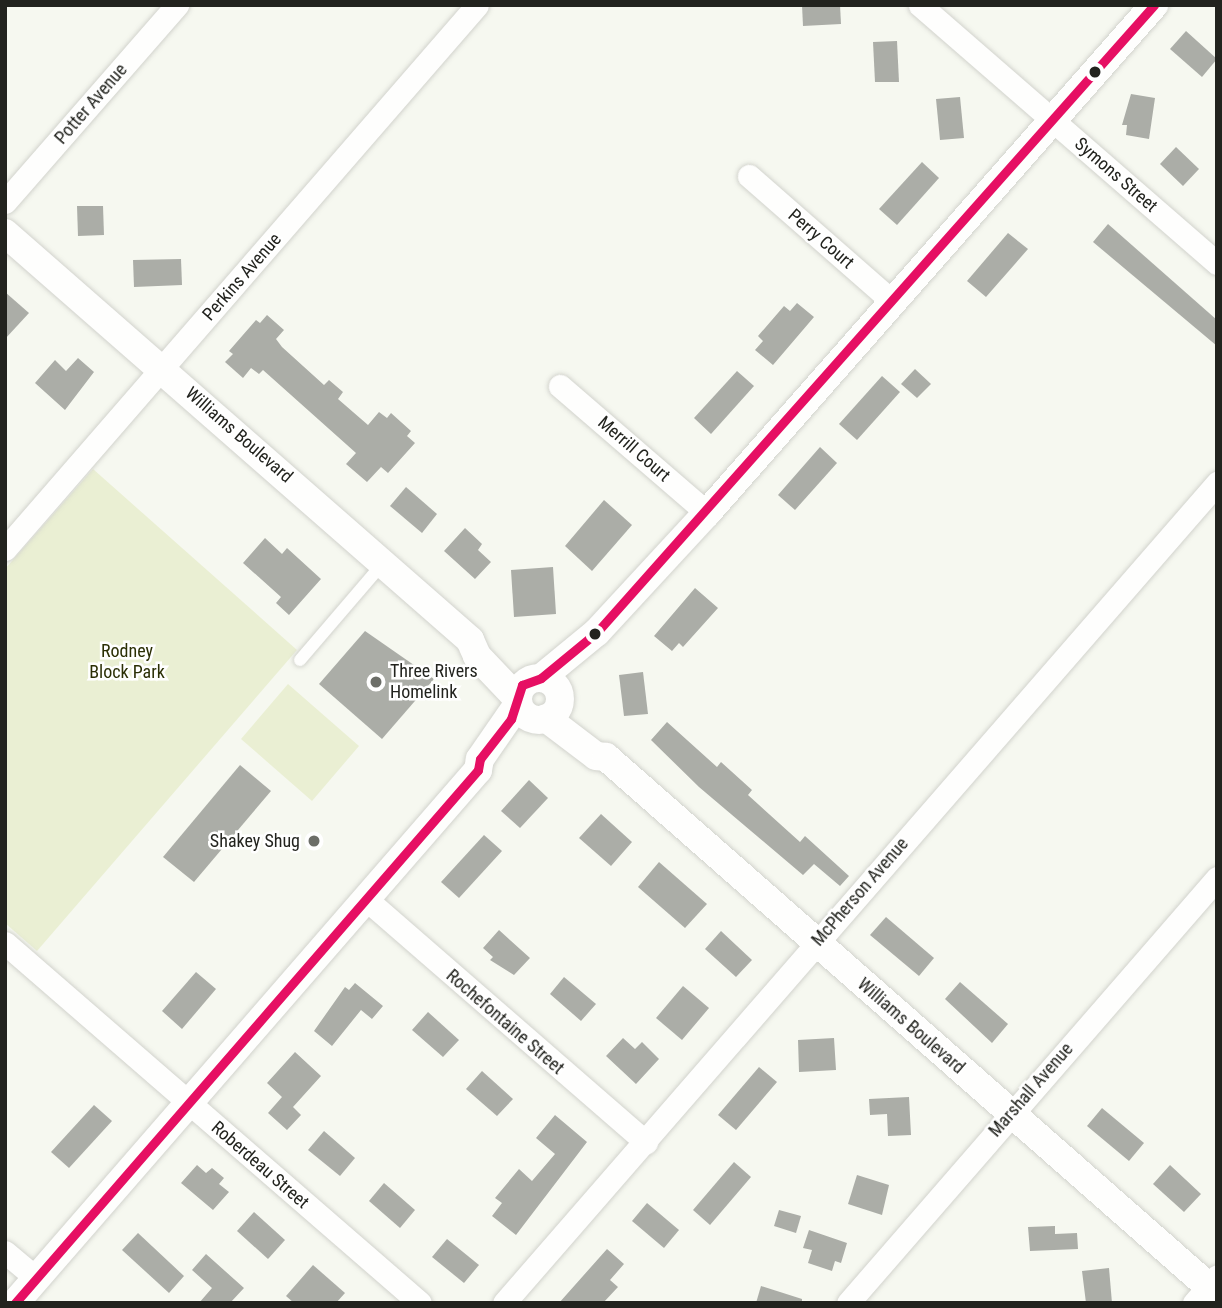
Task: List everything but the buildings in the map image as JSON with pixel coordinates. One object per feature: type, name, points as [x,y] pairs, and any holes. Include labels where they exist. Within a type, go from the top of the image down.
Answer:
[{"type":"street","name":"Potter Avenue","points":[[5,202],[177,5]]},
{"type":"street","name":"Perkins Avenue","points":[[5,549],[477,5]]},
{"type":"street","name":"Symons Street","points":[[920,5],[1217,263]]},
{"type":"street","points":[[15,1303],[478,770],[489,768],[539,699],[593,647],[597,632],[707,513],[1154,5]]},
{"type":"street","name":"Perry Court","points":[[749,176],[893,302]]},
{"type":"street","name":"Williams Boulevard","points":[[5,233],[470,640],[477,656],[604,747],[606,757],[1209,1290]]},
{"type":"street","name":"Merrill Court","points":[[560,386],[707,513]]},
{"type":"street","name":"McPherson Avenue","points":[[504,1303],[1217,483]]},
{"type":"street","name":"Marshall Avenue","points":[[848,1303],[1217,878]]},
{"type":"street","name":"Rochefontaine Street","points":[[366,899],[646,1142]]},
{"type":"street","name":"Roberdeau Street","points":[[5,943],[421,1303]]},
{"type":"street","points":[[5,1252],[36,1278]]},
{"type":"lane","points":[[300,660],[383,563]]},
{"type":"green space","name":"Rodney Block Park","points":[[93,469],[297,650],[37,951],[5,923],[5,569]]},
{"type":"green space","points":[[288,684],[359,746],[312,801],[241,739]]},
{"type":"transit line","points":[[15,1303],[478,770],[480,759],[511,719],[522,685],[541,678],[597,632],[1154,5]]},
{"type":"place","name":"Three Rivers Homelink","points":[[376,682]]},
{"type":"place","name":"Shakey Shug","points":[[314,841]]}]
